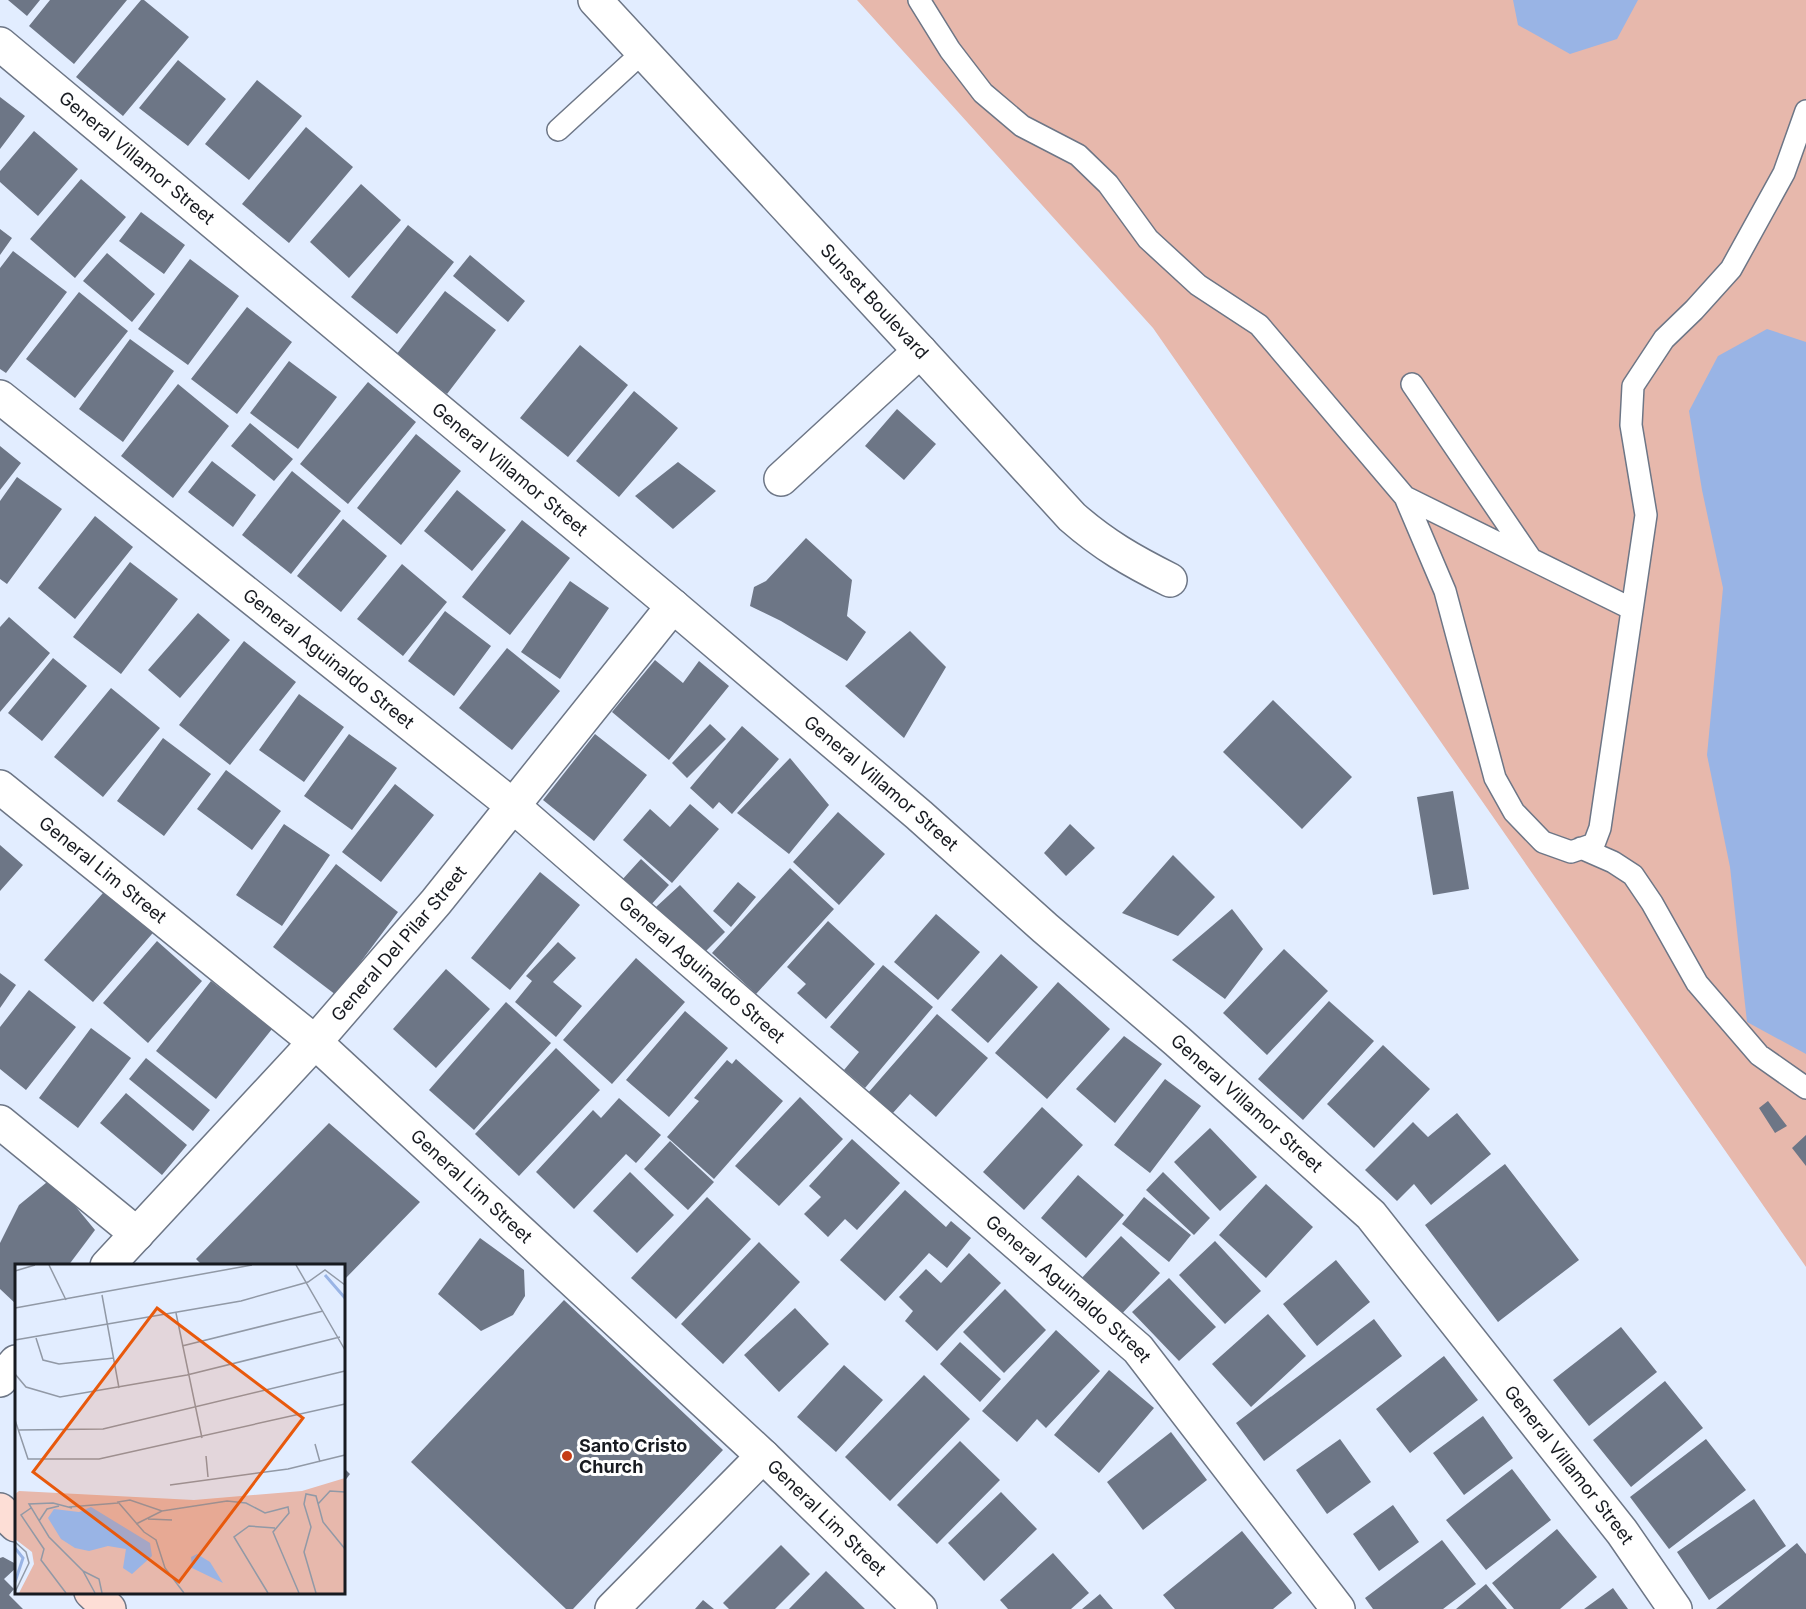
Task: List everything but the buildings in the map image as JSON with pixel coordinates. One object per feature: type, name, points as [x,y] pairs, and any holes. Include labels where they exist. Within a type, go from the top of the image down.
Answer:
[{"type":"street","name":"Sunset Boulevard","points":[[595,0],[1072,517],[1097,540],[1170,580]]},
{"type":"street","name":"General Villamor Street","points":[[0,44],[919,814],[1371,1215],[1622,1532],[1675,1609]]},
{"type":"street","points":[[781,479],[920,351]]},
{"type":"street","name":"General Aguinaldo Street","points":[[0,397],[512,805],[1138,1348],[1338,1609]]},
{"type":"street","name":"General Del Pilar Street","points":[[109,1264],[315,1042],[436,902],[673,606]]},
{"type":"street","name":"General Lim Street","points":[[0,787],[315,1042],[763,1456],[920,1609]]},
{"type":"street","points":[[0,1122],[137,1234]]},
{"type":"street","points":[[0,1380],[15,1363]]},
{"type":"street","points":[[612,1609],[763,1456]]},
{"type":"street","points":[[0,1510],[15,1524]]},
{"type":"street","points":[[92,1594],[109,1609]]},
{"type":"lane","points":[[919,0],[950,50],[982,93],[1022,126],[1078,155],[1108,184],[1148,239],[1198,285],[1259,326],[1405,497],[1445,591],[1495,778],[1514,812],[1543,843],[1571,852],[1594,844],[1600,828],[1646,515],[1630,425],[1633,386],[1664,339],[1731,269],[1785,173],[1806,111]]},
{"type":"lane","points":[[558,130],[643,52]]},
{"type":"lane","points":[[1412,384],[1531,559]]},
{"type":"lane","points":[[1405,497],[1632,609]]},
{"type":"lane","points":[[1581,848],[1613,862],[1633,875],[1652,903],[1697,983],[1759,1055],[1806,1088]]},
{"type":"shaded area","points":[[857,0],[1806,0],[1806,1267],[1153,328]]},
{"type":"water","points":[[1513,0],[1638,0],[1617,39],[1570,54],[1518,25]]},
{"type":"water","points":[[1767,329],[1806,342],[1806,1054],[1747,1022],[1730,867],[1707,755],[1723,588],[1702,490],[1689,411],[1718,356]]},
{"type":"place","name":"Santo Cristo Church","points":[[567,1456]]}]
